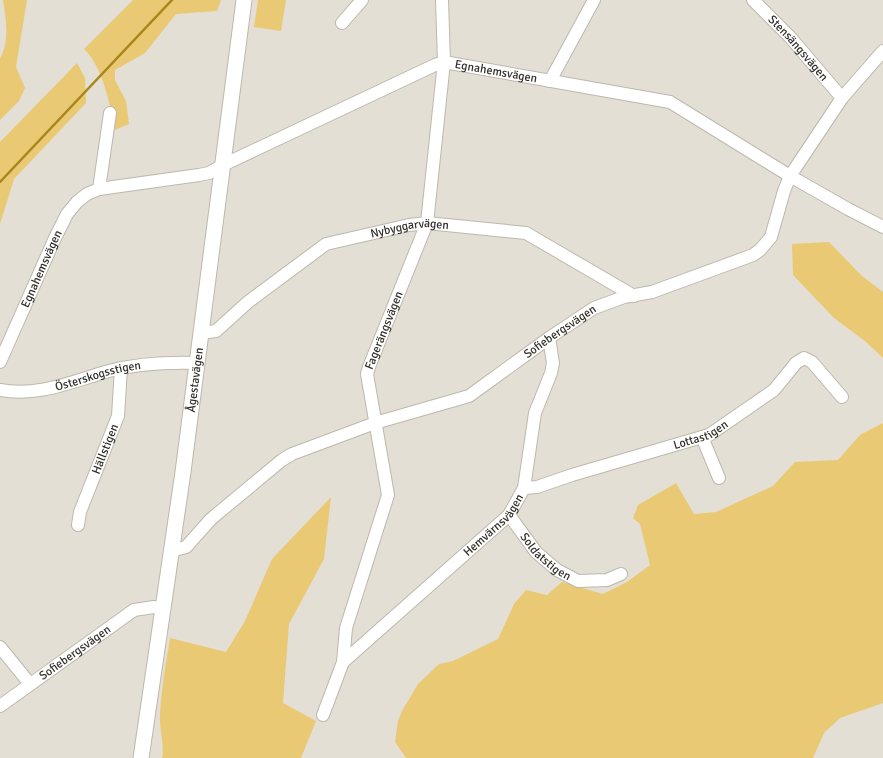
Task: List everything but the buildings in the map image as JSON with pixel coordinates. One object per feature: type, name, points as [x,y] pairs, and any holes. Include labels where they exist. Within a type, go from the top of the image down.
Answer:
[{"type":"main road","name":"Ågestavägen","points":[[141,758],[198,363],[244,0]]},
{"type":"street","points":[[342,22],[362,0]]},
{"type":"street","name":"Fagerängsvägen","points":[[323,715],[343,662],[346,628],[388,495],[367,374],[427,223],[444,62],[442,0]]},
{"type":"street","points":[[550,81],[594,0]]},
{"type":"street","name":"Stensängsvägen","points":[[753,0],[790,37],[842,98]]},
{"type":"street","name":"Sofiebergsvägen","points":[[171,551],[186,547],[211,519],[282,460],[300,451],[375,423],[469,396],[594,308],[624,297],[652,292],[753,255],[760,250],[774,231],[784,191],[790,176],[842,98],[883,51]]},
{"type":"street","name":"Egnahemsvägen","points":[[0,362],[67,214],[82,198],[99,189],[209,173],[444,62],[670,102],[790,176],[848,209],[883,226]]},
{"type":"street","points":[[99,189],[110,113]]},
{"type":"street","name":"Nybyggarvägen","points":[[201,333],[216,331],[248,302],[326,244],[409,225],[427,223],[526,233],[634,296]]},
{"type":"street","name":"Hemvärnsvägen","points":[[343,662],[509,515],[524,488],[536,413],[551,373],[553,363],[549,338]]},
{"type":"street","name":"Lottastigen","points":[[524,488],[537,487],[709,435],[774,390],[796,363],[804,358],[812,362],[842,397]]},
{"type":"street","name":"Österskogsstigen","points":[[0,390],[17,392],[44,390],[121,368],[154,362],[198,363]]},
{"type":"street","name":"Hällstigen","points":[[78,526],[80,512],[118,416],[121,368]]},
{"type":"street","points":[[702,437],[719,478]]},
{"type":"street","name":"Soldatstigen","points":[[509,515],[536,552],[557,570],[578,581],[607,580],[621,574]]},
{"type":"street","name":"Sofiebergsvägen","points":[[0,706],[134,610],[154,607]]},
{"type":"street","points":[[0,647],[30,684]]},
{"type":"shaded area","points":[[3,0],[27,0],[16,67],[25,88],[19,101],[0,120],[0,58],[6,37]]},
{"type":"shaded area","points":[[133,0],[221,0],[217,11],[176,14],[145,53],[115,70],[115,80],[126,101],[129,124],[115,130],[101,76],[91,57],[84,49]]},
{"type":"shaded area","points":[[258,0],[286,0],[281,31],[254,27]]},
{"type":"shaded area","points":[[77,63],[85,78],[86,103],[14,179],[0,224],[0,142]]},
{"type":"shaded area","points":[[829,242],[862,276],[883,292],[883,358],[866,342],[834,318],[793,275],[792,244]]},
{"type":"shaded area","points":[[883,423],[883,703],[840,718],[824,733],[813,758],[406,758],[395,742],[398,721],[418,684],[439,664],[453,661],[498,639],[514,604],[526,590],[547,595],[562,582],[603,594],[627,582],[650,565],[640,524],[633,518],[638,505],[676,483],[694,514],[716,512],[773,486],[795,462],[838,460],[860,435]]},
{"type":"shaded area","points":[[331,497],[324,559],[289,624],[283,703],[316,721],[301,758],[162,758],[161,706],[170,638],[226,652],[245,621],[272,559]]},
{"type":"waterway","points":[[0,182],[172,0]]}]
